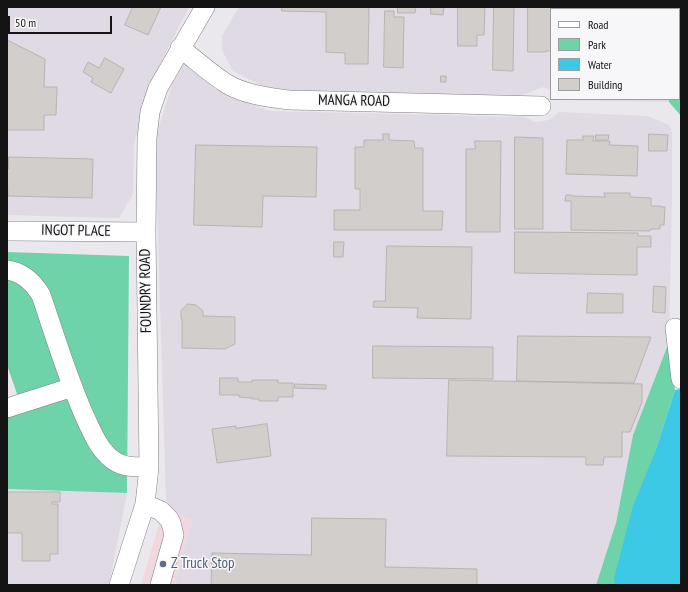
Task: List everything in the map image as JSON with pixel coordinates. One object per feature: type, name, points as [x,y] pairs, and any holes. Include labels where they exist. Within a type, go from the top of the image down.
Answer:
[{"type":"street","name":"FOUNDRY ROAD","points":[[120,585],[145,504],[149,467],[146,232],[150,112],[158,88],[205,7]]},
{"type":"street","name":"MANGA ROAD","points":[[180,48],[227,84],[262,96],[289,100],[541,106]]},
{"type":"street","name":"INGOT PLACE","points":[[7,231],[146,232]]},
{"type":"street","points":[[7,270],[24,276],[32,283],[41,295],[73,386],[95,437],[107,455],[116,462],[126,466],[149,467]]},
{"type":"street","points":[[676,328],[681,379]]},
{"type":"street","points":[[7,408],[73,386]]},
{"type":"street","points":[[145,504],[161,511],[165,515],[171,523],[174,535],[160,585]]},
{"type":"shaded area","points":[[7,7],[189,7],[149,86],[134,144],[133,194],[119,218],[7,215]]},
{"type":"shaded area","points":[[239,7],[668,7],[550,8],[550,90],[543,87],[520,96],[295,91],[262,86],[233,71],[222,50],[222,36]]},
{"type":"shaded area","points":[[188,56],[216,90],[269,111],[525,117],[534,122],[551,119],[559,112],[648,116],[669,125],[672,132],[672,196],[669,342],[633,435],[616,523],[596,585],[175,585],[192,520],[177,513],[166,501],[155,139],[172,85]]},
{"type":"shaded area","points":[[558,100],[669,100],[669,102]]},
{"type":"shaded area","points":[[7,489],[127,493],[109,585],[7,585]]},
{"type":"shaded area","points":[[166,501],[177,513],[192,520],[175,585],[141,585]]},
{"type":"green space","points":[[681,7],[681,116],[669,102],[669,100],[680,100],[680,8],[668,8]]},
{"type":"green space","points":[[7,252],[129,256],[127,493],[7,489],[7,417],[23,411],[7,365]]},
{"type":"green space","points":[[669,342],[675,390],[655,452],[675,585],[596,585],[616,523],[633,435]]},
{"type":"water","points":[[681,389],[681,585],[615,585],[614,578],[633,506],[655,452],[675,390]]},
{"type":"building","points":[[133,7],[161,7],[148,35],[125,25]]},
{"type":"building","points":[[282,7],[369,7],[368,64],[345,64],[345,53],[326,52],[326,12],[282,11]]},
{"type":"building","points":[[398,7],[416,7],[415,13],[398,13]]},
{"type":"building","points":[[431,7],[444,7],[443,15],[431,14]]},
{"type":"building","points":[[458,7],[485,7],[484,35],[477,35],[477,46],[458,46]]},
{"type":"building","points":[[494,7],[514,7],[513,71],[493,70]]},
{"type":"building","points":[[528,7],[559,7],[550,8],[550,51],[528,52]]},
{"type":"building","points":[[562,7],[650,7],[649,8]]},
{"type":"building","points":[[385,11],[394,11],[394,17],[404,17],[403,68],[384,67]]},
{"type":"building","points":[[7,40],[45,59],[44,87],[57,87],[56,115],[44,115],[44,130],[7,130]]},
{"type":"building","points":[[105,58],[124,69],[111,93],[91,82],[93,78],[83,72],[88,62],[99,68]]},
{"type":"building","points":[[441,76],[446,76],[446,82],[441,82]]},
{"type":"building","points":[[383,134],[389,134],[389,140],[414,141],[415,148],[423,148],[423,211],[443,211],[442,230],[334,230],[334,210],[360,210],[360,189],[355,189],[355,147],[364,147],[364,140],[383,140]]},
{"type":"building","points":[[649,134],[668,135],[667,151],[649,151]]},
{"type":"building","points":[[596,135],[609,135],[608,140],[596,140]]},
{"type":"building","points":[[583,136],[594,136],[593,141],[610,141],[609,145],[638,146],[637,176],[566,174],[567,140],[583,140]]},
{"type":"building","points":[[515,137],[543,138],[543,229],[515,229]]},
{"type":"building","points":[[475,141],[501,141],[500,232],[466,232],[466,149],[475,149]]},
{"type":"building","points":[[196,145],[317,147],[316,197],[263,196],[262,227],[194,225]]},
{"type":"building","points":[[9,157],[93,159],[92,198],[8,196],[7,169]]},
{"type":"building","points":[[604,193],[630,193],[630,197],[651,198],[651,206],[665,207],[664,225],[660,225],[660,229],[651,229],[650,231],[571,230],[571,201],[565,201],[566,195],[605,197]]},
{"type":"building","points":[[515,232],[638,233],[638,236],[651,236],[651,247],[637,247],[637,275],[515,273]]},
{"type":"building","points":[[334,242],[344,242],[343,257],[334,257]]},
{"type":"building","points":[[387,246],[472,247],[471,319],[417,318],[418,308],[373,307],[374,301],[385,301]]},
{"type":"building","points":[[654,286],[666,287],[665,313],[653,312]]},
{"type":"building","points":[[588,293],[623,294],[623,313],[587,313]]},
{"type":"building","points":[[188,304],[196,305],[203,311],[203,316],[235,317],[235,344],[225,349],[182,348],[181,311]]},
{"type":"building","points":[[518,336],[651,337],[634,383],[517,381]]},
{"type":"building","points":[[373,346],[493,347],[493,379],[373,378]]},
{"type":"building","points":[[220,378],[238,378],[238,382],[252,382],[252,380],[278,380],[278,383],[293,383],[293,397],[278,397],[278,401],[259,401],[259,399],[239,397],[239,395],[220,395]]},
{"type":"building","points":[[449,380],[642,384],[642,402],[630,432],[622,432],[622,457],[604,457],[603,465],[586,465],[586,457],[447,456]]},
{"type":"building","points":[[295,384],[326,385],[326,389],[295,388]]},
{"type":"building","points":[[267,424],[271,456],[217,463],[212,429]]},
{"type":"building","points":[[7,492],[60,492],[60,502],[52,502],[52,504],[58,504],[58,554],[50,554],[50,561],[22,561],[22,533],[7,533]]},
{"type":"building","points":[[312,518],[386,519],[385,567],[477,569],[477,585],[211,585],[212,553],[311,555]]},
{"type":"place","name":"Z Truck Stop","points":[[163,564]]}]
